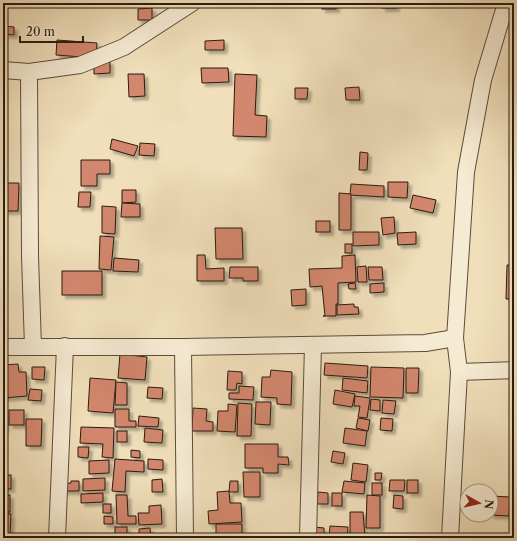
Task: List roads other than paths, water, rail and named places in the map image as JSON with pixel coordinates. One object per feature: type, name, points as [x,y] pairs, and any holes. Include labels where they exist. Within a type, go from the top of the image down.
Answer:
[{"type":"street","points":[[3,70],[29,72],[80,65],[124,47],[192,3]]},
{"type":"street","points":[[450,538],[459,372],[455,338],[466,172],[483,80],[506,3]]},
{"type":"street","points":[[29,72],[30,256],[33,347]]},
{"type":"street","points":[[3,347],[183,347],[425,343],[455,338]]},
{"type":"street","points":[[308,538],[313,345]]},
{"type":"street","points":[[57,538],[65,346]]},
{"type":"street","points":[[183,347],[185,538]]},
{"type":"street","points":[[459,372],[514,370]]}]
